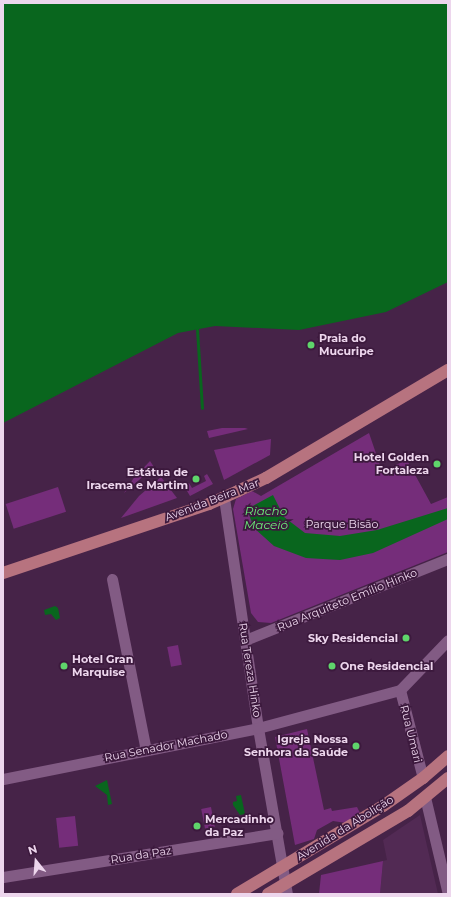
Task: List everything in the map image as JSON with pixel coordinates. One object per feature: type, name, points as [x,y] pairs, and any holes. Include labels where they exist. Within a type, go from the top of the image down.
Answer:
[{"type":"main road","name":"Avenida Beira Mar","points":[[3,573],[224,498],[266,478],[448,370]]},
{"type":"main road","name":"Avenida da Abolição","points":[[237,894],[383,806],[422,778],[448,756]]},
{"type":"main road","name":"Avenida da Abolição","points":[[268,894],[286,889],[378,830],[425,797],[448,778]]},
{"type":"street","name":"Rua Tereza Hinko","points":[[224,498],[258,728],[284,866],[286,889]]},
{"type":"street","name":"Rua Arquiteto Emílio Hinko","points":[[245,640],[448,559]]},
{"type":"street","points":[[112,579],[146,750]]},
{"type":"street","points":[[400,690],[448,640]]},
{"type":"street","name":"Rua Senador Machado","points":[[3,779],[258,728],[400,690]]},
{"type":"street","name":"Rua Umari","points":[[400,690],[422,778]]},
{"type":"street","points":[[425,797],[448,894]]},
{"type":"street","name":"Rua da Paz","points":[[3,877],[278,833]]},
{"type":"shaded area","points":[[420,815],[438,894],[380,894],[383,861],[387,860],[383,840]]},
{"type":"green space","points":[[222,428],[248,429],[209,438],[207,431]]},
{"type":"green space","name":"Parque Bisão","points":[[369,433],[382,471],[407,460],[431,504],[448,497],[448,552],[271,623],[258,622],[251,613],[233,509],[236,499],[252,491],[261,496]]},
{"type":"green space","points":[[271,439],[270,455],[224,480],[214,450]]},
{"type":"green space","points":[[150,461],[154,467],[124,493],[133,479]]},
{"type":"green space","points":[[207,474],[213,484],[190,496],[184,486],[189,483],[192,488],[206,481],[204,476]]},
{"type":"green space","points":[[161,477],[177,498],[121,518],[139,496]]},
{"type":"green space","points":[[58,487],[66,512],[14,529],[6,504]]},
{"type":"green space","points":[[178,645],[182,665],[171,667],[167,647]]},
{"type":"green space","points":[[307,729],[324,810],[331,808],[332,811],[357,807],[360,813],[346,823],[333,821],[317,830],[314,839],[295,845],[275,737]]},
{"type":"green space","points":[[211,807],[215,827],[205,829],[201,809]]},
{"type":"green space","points":[[75,816],[78,846],[59,848],[56,818]]},
{"type":"green space","points":[[383,861],[380,894],[319,894],[321,875]]},
{"type":"water","points":[[3,3],[448,3],[448,282],[386,312],[299,330],[215,326],[178,333],[3,423]]},
{"type":"water","name":"Riacho Maceió","points":[[273,495],[284,517],[305,533],[340,536],[377,530],[448,508],[448,519],[373,553],[340,560],[306,558],[274,546],[254,528],[247,509]]},
{"type":"water","points":[[55,606],[58,608],[60,618],[56,620],[51,614],[45,615],[44,610]]},
{"type":"water","points":[[107,780],[112,804],[108,805],[107,795],[95,786]]},
{"type":"water","points":[[241,795],[245,814],[240,815],[233,805],[233,802],[237,801],[236,796]]},
{"type":"waterway","name":"Riacho Maceió","points":[[197,329],[202,408]]},
{"type":"place","name":"Praia do Mucuripe","points":[[311,345]]},
{"type":"place","name":"Hotel Golden Fortaleza","points":[[437,464]]},
{"type":"place","name":"Estátua de Iracema e Martim","points":[[196,479]]},
{"type":"place","name":"Sky Residencial","points":[[406,638]]},
{"type":"place","name":"Hotel Gran Marquise","points":[[64,666]]},
{"type":"place","name":"One Residencial","points":[[332,666]]},
{"type":"place","name":"Igreja Nossa Senhora da Saúde","points":[[356,746]]},
{"type":"place","name":"Mercadinho da Paz","points":[[197,826]]}]
